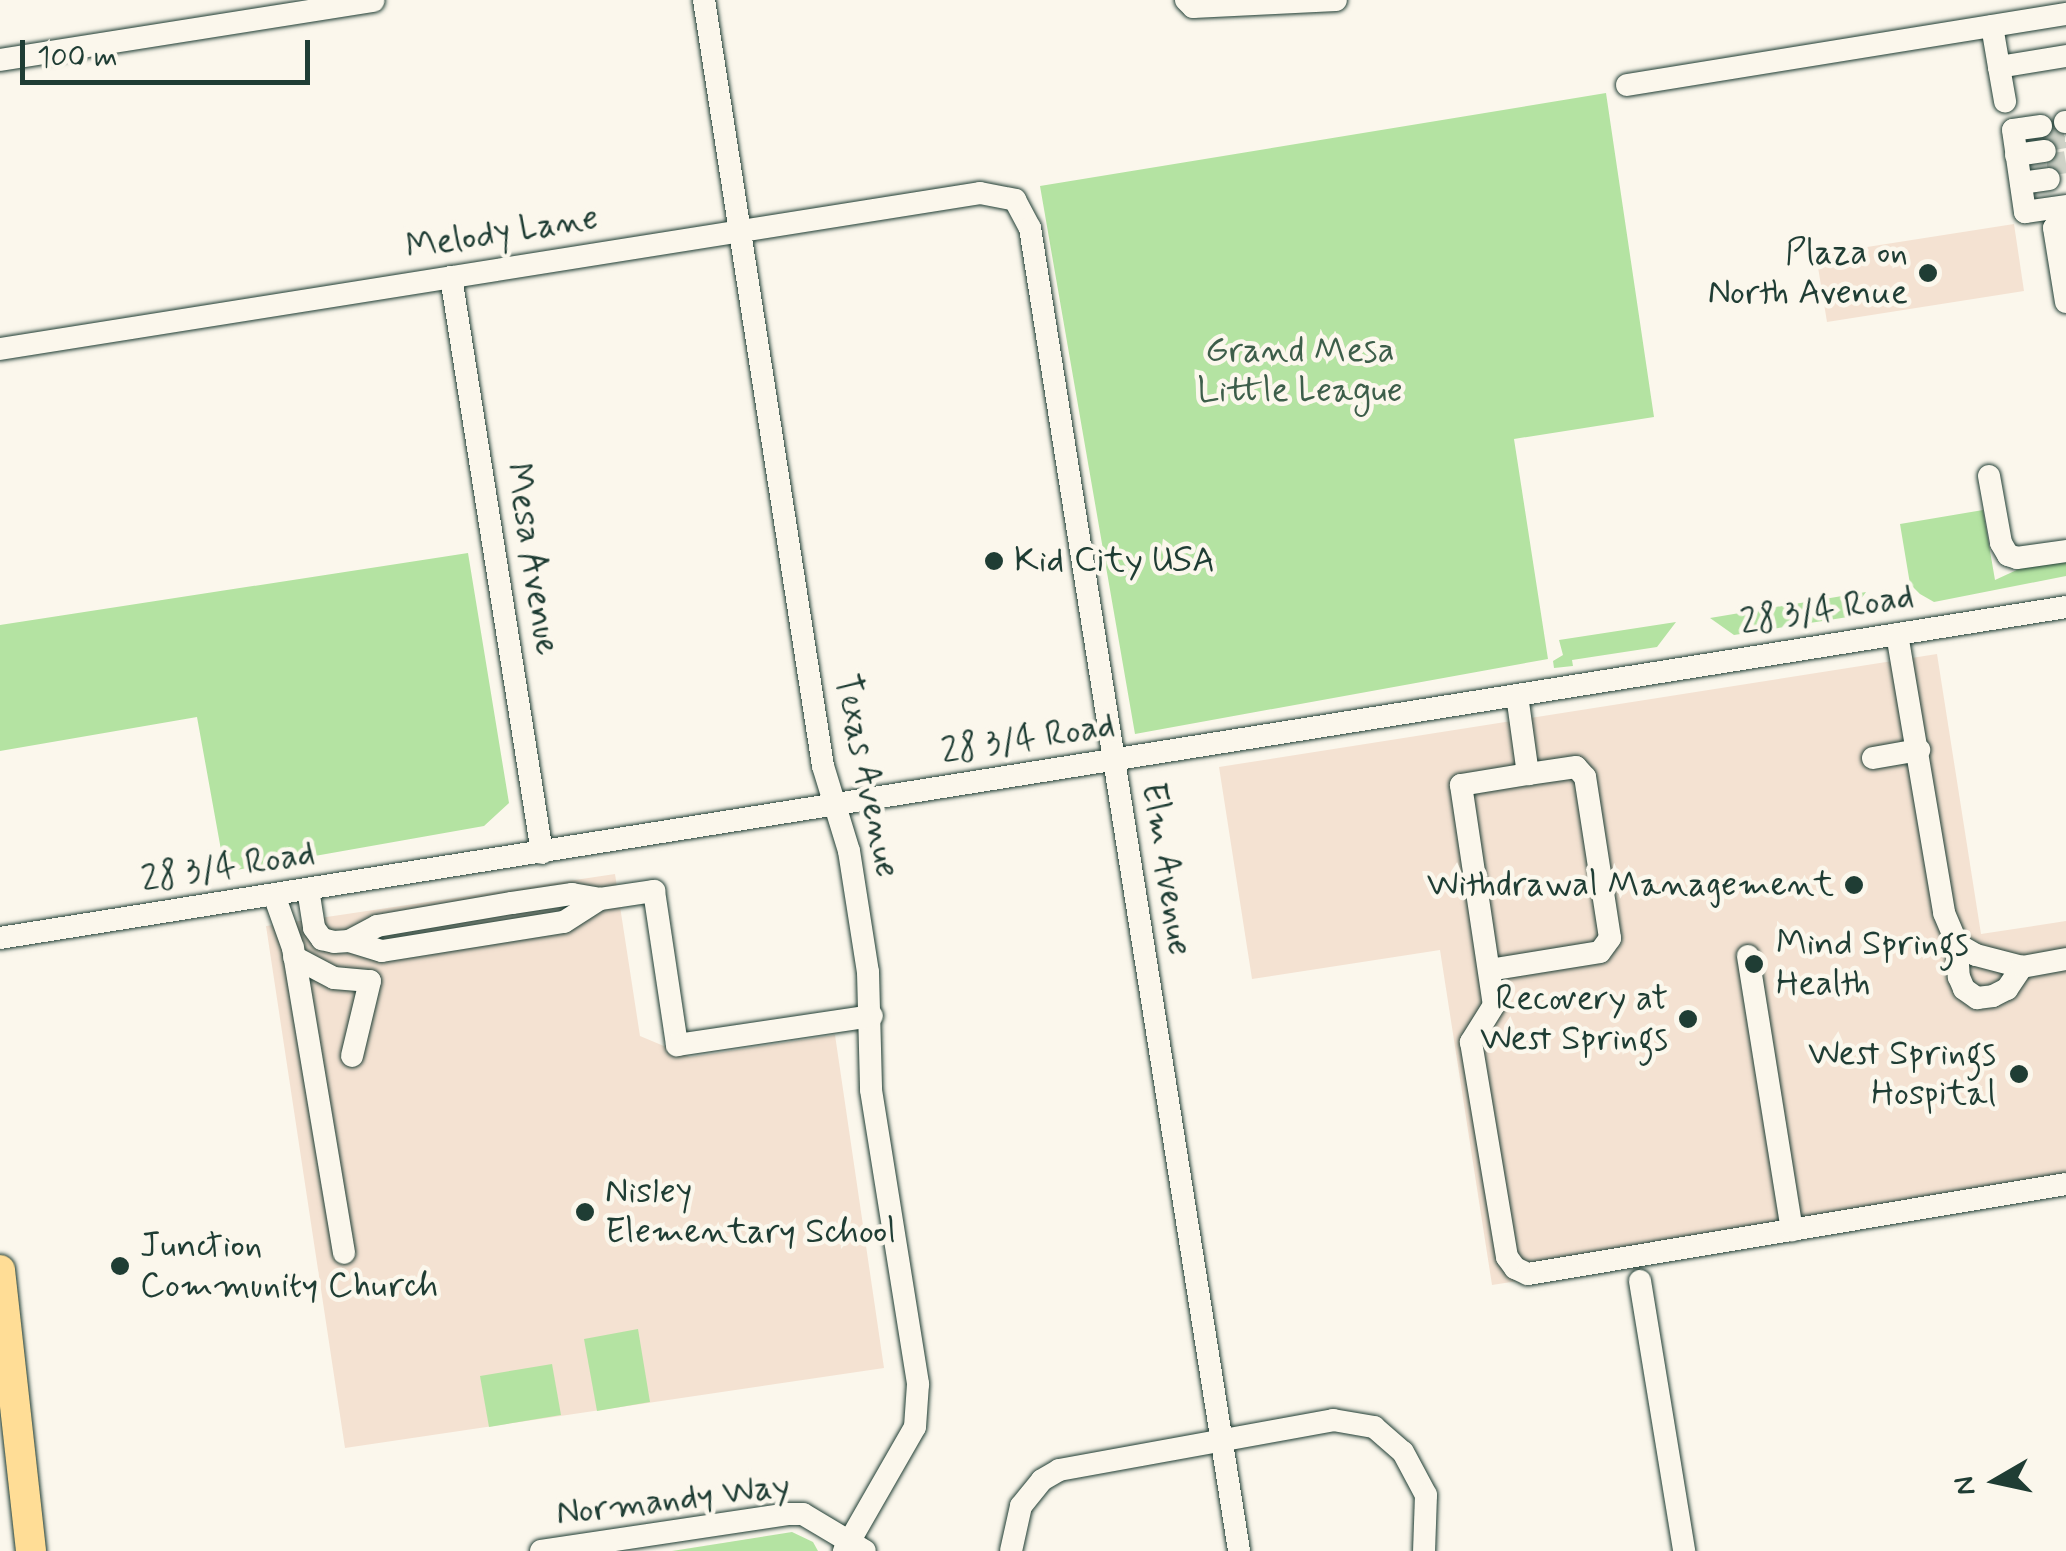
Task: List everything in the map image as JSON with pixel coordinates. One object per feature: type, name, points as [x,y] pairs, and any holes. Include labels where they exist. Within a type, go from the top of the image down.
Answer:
[{"type":"main road","points":[[0,1270],[32,1551]]},
{"type":"street","name":"Texas Avenue","points":[[704,0],[822,766],[849,851],[872,1016],[871,1090],[919,1406],[908,1442],[853,1548]]},
{"type":"street","points":[[1186,0],[1193,7],[1336,0]]},
{"type":"street","points":[[0,60],[373,1]]},
{"type":"street","points":[[1627,85],[2066,14]]},
{"type":"street","points":[[1992,26],[2005,101]]},
{"type":"street","points":[[2000,67],[2066,56]]},
{"type":"street","points":[[2051,144],[2018,163],[2025,212],[2066,206]]},
{"type":"street","name":"Melody Lane","points":[[0,349],[980,193],[1015,200]]},
{"type":"street","name":"Elm Avenue","points":[[1015,200],[1030,228],[1239,1551]]},
{"type":"street","points":[[2066,226],[2054,228],[2066,302]]},
{"type":"street","name":"Mesa Avenue","points":[[451,277],[542,852]]},
{"type":"street","points":[[1989,476],[2001,543],[2008,555],[2017,558],[2066,551]]},
{"type":"street","name":"28 3/4 Road","points":[[0,938],[2066,608]]},
{"type":"street","points":[[1898,634],[1944,912],[1957,944],[1959,977],[1964,989],[1977,998],[2007,989],[2022,967]]},
{"type":"street","points":[[1517,695],[1528,774]]},
{"type":"street","points":[[1873,758],[1919,750]]},
{"type":"street","points":[[1489,970],[1600,952],[1610,938],[1585,777],[1576,767],[1461,785],[1494,1005],[1471,1042],[1507,1258],[1515,1268],[1528,1274],[2066,1184]]},
{"type":"street","points":[[308,890],[314,928],[322,939],[349,940],[378,926],[512,902],[572,894],[600,899],[654,891],[677,1045],[872,1016]]},
{"type":"street","points":[[274,895],[294,957],[344,1253]]},
{"type":"street","points":[[1957,944],[1976,955],[2022,967],[2066,959]]},
{"type":"street","points":[[1748,956],[1792,1230]]},
{"type":"street","points":[[294,957],[334,978],[370,981],[352,1056]]},
{"type":"street","points":[[1640,1281],[1684,1551]]},
{"type":"street","points":[[1012,1551],[1022,1506],[1042,1480],[1059,1470],[1222,1436],[1333,1420],[1374,1427],[1404,1452],[1426,1495],[1424,1551]]},
{"type":"street","name":"Normandy Way","points":[[541,1551],[788,1514],[803,1514],[853,1548]]},
{"type":"shaded area","name":"Plaza on North Avenue","points":[[2014,224],[2024,291],[1827,322],[1816,255]]},
{"type":"shaded area","name":"Mind Springs Health","points":[[1937,654],[1981,934],[2066,921],[2066,1195],[1492,1285],[1440,950],[1252,979],[1219,767]]},
{"type":"shaded area","name":"Nisley Elementary School","points":[[615,874],[640,1036],[690,1057],[835,1035],[884,1368],[345,1448],[266,926]]},
{"type":"green space","name":"Grand Mesa Little League","points":[[1606,93],[1654,417],[1514,439],[1548,659],[1135,734],[1040,186]]},
{"type":"green space","points":[[1983,510],[1995,580],[2021,568],[2066,562],[2066,576],[1934,602],[1920,594],[1910,584],[1900,524]]},
{"type":"green space","points":[[468,553],[509,803],[484,826],[225,872],[197,717],[0,751],[0,625]]},
{"type":"green space","points":[[1866,592],[1848,617],[1734,635],[1710,618]]},
{"type":"green space","points":[[1676,622],[1657,647],[1572,660],[1573,666],[1554,668],[1553,661],[1563,655],[1559,640]]},
{"type":"green space","points":[[638,1329],[650,1402],[597,1411],[584,1339]]},
{"type":"green space","points":[[552,1364],[561,1415],[489,1427],[480,1376]]},
{"type":"green space","points":[[792,1532],[813,1542],[818,1551],[672,1551]]},
{"type":"tunnel","points":[[2043,141],[2066,137]]},
{"type":"tunnel","points":[[2047,165],[2066,162]]},
{"type":"place","name":"Plaza on North Avenue","points":[[1928,273]]},
{"type":"place","name":"Kid City USA","points":[[994,561]]},
{"type":"place","name":"Withdrawal Management","points":[[1854,885]]},
{"type":"place","name":"Mind Springs Health","points":[[1754,964]]},
{"type":"place","name":"Recovery at West Springs","points":[[1688,1019]]},
{"type":"place","name":"West Springs Hospital","points":[[2019,1074]]},
{"type":"place","name":"Nisley Elementary School","points":[[585,1212]]},
{"type":"place","name":"Junction Community Church","points":[[120,1266]]}]
